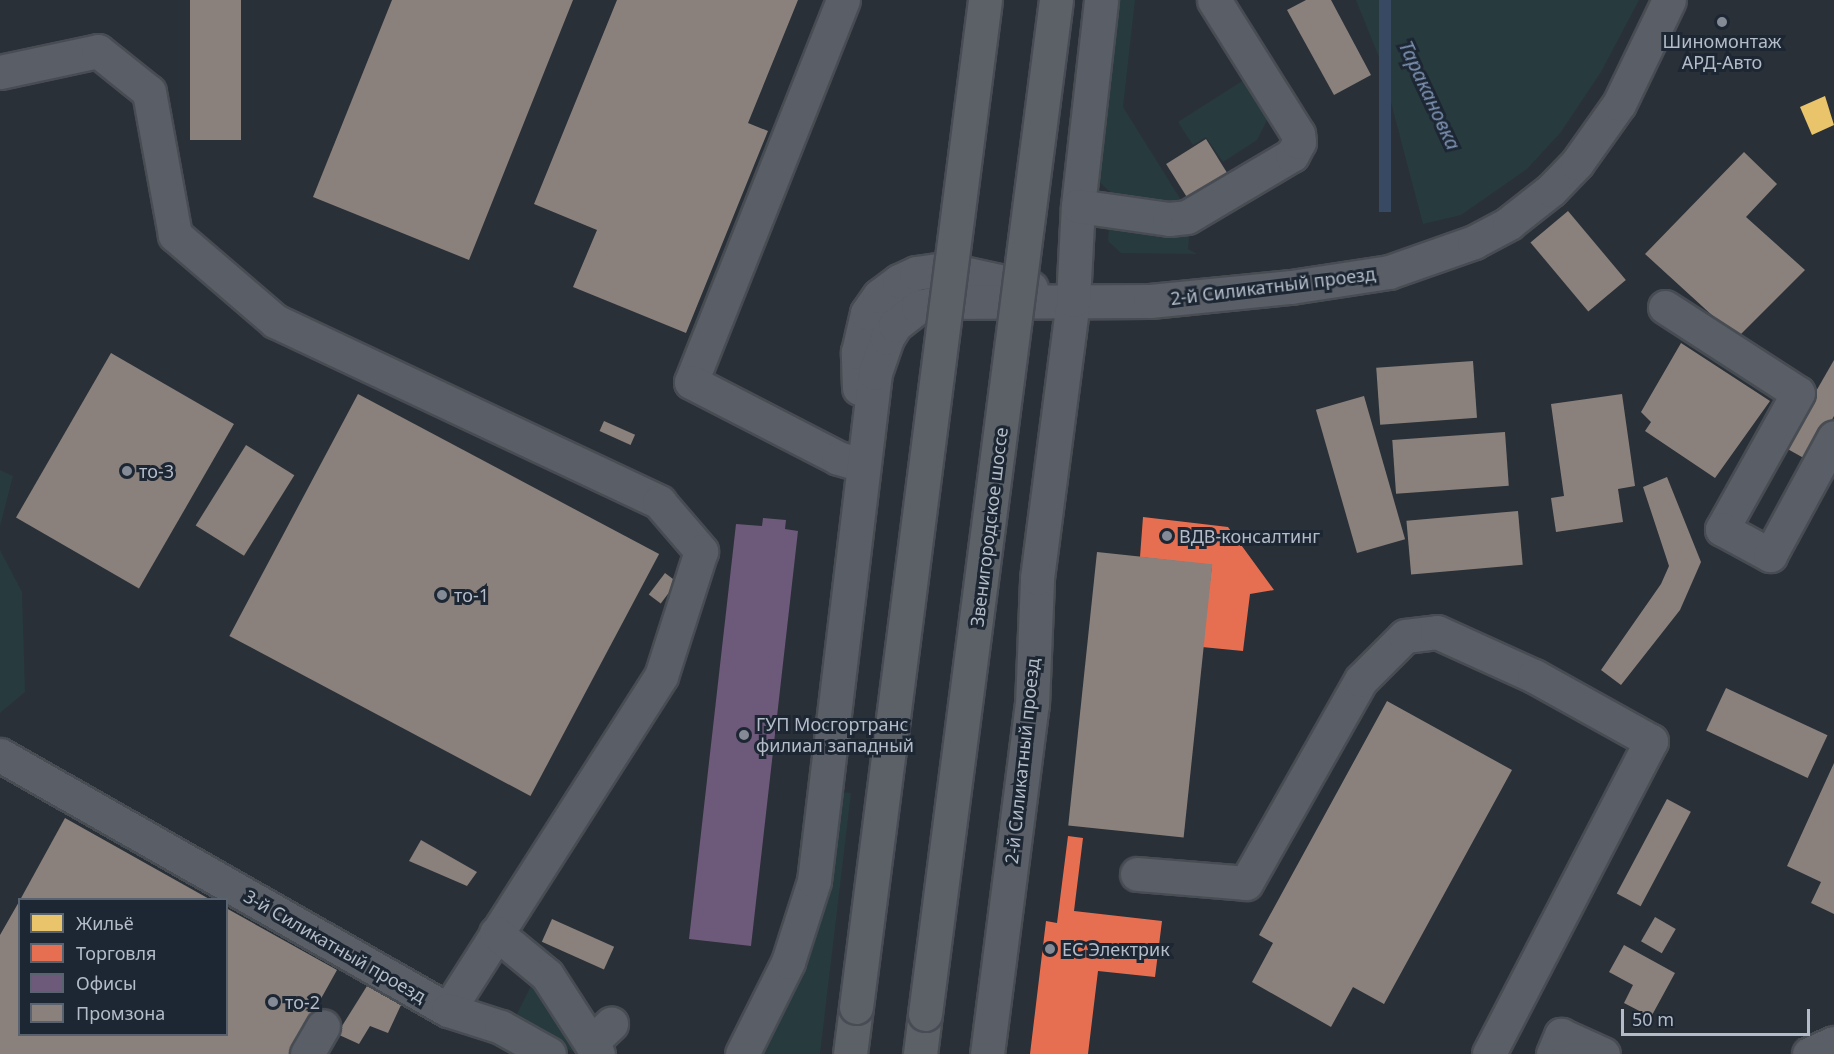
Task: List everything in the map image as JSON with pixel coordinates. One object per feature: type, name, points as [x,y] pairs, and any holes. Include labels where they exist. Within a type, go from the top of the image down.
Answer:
[{"type":"main road","points":[[850,1054],[985,0]]},
{"type":"main road","name":"Звенигородское шоссе","points":[[920,1054],[1056,0]]},
{"type":"street","points":[[843,0],[691,382],[838,458],[863,465]]},
{"type":"street","points":[[1073,300],[1078,207],[1101,0]]},
{"type":"street","points":[[1078,207],[1169,219],[1187,217],[1297,150],[1298,134],[1214,0]]},
{"type":"street","name":"2-й Силикатный проезд","points":[[742,1054],[788,963],[814,881],[863,465],[858,352],[867,313],[888,288],[916,273],[944,269],[1073,300],[1150,301],[1291,287],[1389,272],[1474,242],[1509,222],[1551,190],[1577,163],[1619,104],[1670,0]]},
{"type":"street","points":[[0,72],[98,51],[149,92],[175,235],[275,321],[659,502],[701,551],[661,676],[448,1010]]},
{"type":"street","name":"2-й Силикатный проезд","points":[[987,1054],[1032,705],[1037,578],[1073,300]]},
{"type":"street","points":[[1665,308],[1798,393],[1722,529],[1770,555],[1834,437]]},
{"type":"street","points":[[1137,874],[1246,883],[1361,680],[1405,636],[1437,632],[1534,676],[1651,741],[1489,1054]]},
{"type":"street","name":"3-й Силикатный проезд","points":[[0,755],[448,1010],[501,1027],[549,1054]]},
{"type":"street","points":[[496,933],[547,975],[600,1040]]},
{"type":"street","points":[[306,1054],[323,1026]]},
{"type":"street","points":[[1553,1054],[1561,1035],[1603,1054]]},
{"type":"street","points":[[1809,1054],[1834,1042]]},
{"type":"green space","points":[[1113,0],[1135,0],[1123,107],[1186,208],[1118,199],[1097,180]]},
{"type":"green space","points":[[1356,0],[1639,0],[1601,72],[1561,132],[1527,169],[1461,215],[1423,224],[1379,57]]},
{"type":"green space","points":[[1247,78],[1270,114],[1257,140],[1223,162],[1206,137],[1193,145],[1178,122]]},
{"type":"green space","points":[[1109,226],[1190,227],[1188,249],[1197,254],[1121,253],[1108,241]]},
{"type":"green space","points":[[0,470],[13,476],[0,526]]},
{"type":"green space","points":[[0,550],[22,592],[25,692],[0,713]]},
{"type":"green space","points":[[842,792],[851,793],[820,1054],[763,1054],[818,931],[830,882]]},
{"type":"green space","points":[[533,982],[577,1046],[578,1054],[513,1022]]},
{"type":"water","points":[[1379,0],[1391,0],[1391,212],[1379,212]]},
{"type":"building: Жильё","points":[[1825,96],[1834,125],[1812,135],[1800,107]]},
{"type":"building: Торговля","points":[[1143,517],[1228,527],[1274,590],[1250,594],[1243,651],[1202,647],[1212,565],[1140,557]]},
{"type":"building: Торговля","points":[[1068,836],[1083,838],[1074,911],[1162,921],[1155,977],[1098,971],[1088,1054],[1030,1054],[1046,921],[1057,923]]},
{"type":"building: Офисы","name":"ГУП Мосгортранс филиал западный","points":[[763,518],[786,520],[785,529],[798,531],[751,946],[689,939],[736,524],[762,526]]},
{"type":"building: Промзона","points":[[190,0],[241,0],[241,140],[190,140]]},
{"type":"building: Промзона","points":[[392,0],[573,0],[469,260],[313,197]]},
{"type":"building: Промзона","points":[[617,0],[798,0],[748,123],[768,131],[686,333],[573,287],[597,230],[534,204]]},
{"type":"building: Промзона","points":[[1306,0],[1331,0],[1371,75],[1334,95],[1287,10]]},
{"type":"building: Промзона","points":[[1206,139],[1230,177],[1190,202],[1166,164]]},
{"type":"building: Промзона","points":[[1744,152],[1777,184],[1746,217],[1805,270],[1737,338],[1645,254]]},
{"type":"building: Промзона","points":[[1568,211],[1626,280],[1588,311],[1530,242]]},
{"type":"building: Промзона","points":[[1681,343],[1770,401],[1715,478],[1645,431],[1651,422],[1641,412]]},
{"type":"building: Промзона","name":"то-3","points":[[111,353],[234,424],[139,589],[16,518]]},
{"type":"building: Промзона","points":[[1834,360],[1834,416],[1809,461],[1784,447]]},
{"type":"building: Промзона","points":[[1473,361],[1477,418],[1380,425],[1376,368]]},
{"type":"building: Промзона","name":"то-1","points":[[358,394],[659,554],[530,796],[229,636]]},
{"type":"building: Промзона","points":[[1622,394],[1635,486],[1618,489],[1623,522],[1556,532],[1551,498],[1564,496],[1551,404]]},
{"type":"building: Промзона","points":[[1364,396],[1405,539],[1357,553],[1316,410]]},
{"type":"building: Промзона","points":[[604,421],[635,435],[631,445],[600,431]]},
{"type":"building: Промзона","points":[[1505,432],[1509,486],[1396,494],[1392,440]]},
{"type":"building: Промзона","points":[[246,445],[294,475],[244,556],[196,526]]},
{"type":"building: Промзона","points":[[1667,477],[1701,562],[1680,610],[1621,685],[1601,670],[1661,584],[1669,566],[1643,487]]},
{"type":"building: Промзона","points":[[1518,511],[1523,565],[1411,575],[1406,521]]},
{"type":"building: Промзона","points":[[1097,552],[1212,564],[1184,838],[1068,825]]},
{"type":"building: Промзона","points":[[665,573],[677,582],[661,604],[649,595]]},
{"type":"building: Промзона","points":[[1726,688],[1828,735],[1808,778],[1706,731]]},
{"type":"building: Промзона","points":[[1387,701],[1512,770],[1384,1004],[1353,987],[1331,1027],[1252,982],[1273,943],[1259,935]]},
{"type":"building: Промзона","points":[[1834,763],[1834,914],[1811,903],[1821,882],[1787,866]]},
{"type":"building: Промзона","points":[[1667,799],[1691,812],[1641,906],[1617,893]]},
{"type":"building: Промзона","points":[[65,818],[207,898],[21,898]]},
{"type":"building: Промзона","points":[[421,840],[477,872],[467,886],[409,861]]},
{"type":"building: Промзона","name":"то-2","points":[[18,904],[18,1036],[228,1036],[228,909],[337,970],[290,1054],[0,1054],[0,935]]},
{"type":"building: Промзона","points":[[1655,917],[1676,929],[1662,953],[1641,941]]},
{"type":"building: Промзона","points":[[552,919],[614,947],[604,969],[542,942]]},
{"type":"building: Промзона","points":[[1624,945],[1675,973],[1651,1017],[1624,1003],[1633,985],[1609,972]]},
{"type":"building: Промзона","points":[[367,986],[401,1005],[388,1033],[370,1026],[359,1044],[337,1034]]},
{"type":"place","name":"Шиномонтаж АРД-Авто","points":[[1722,22]]},
{"type":"place","name":"то-3","points":[[127,471]]},
{"type":"place","name":"ВДВ-консалтинг","points":[[1167,536]]},
{"type":"place","name":"то-1","points":[[442,595]]},
{"type":"place","name":"ГУП Мосгортранс филиал западный","points":[[744,735]]},
{"type":"place","name":"ЕС Электрик","points":[[1050,949]]},
{"type":"place","name":"то-2","points":[[273,1002]]},
{"type":"water label","name":"Таракановка","points":[[1430,95]]}]
